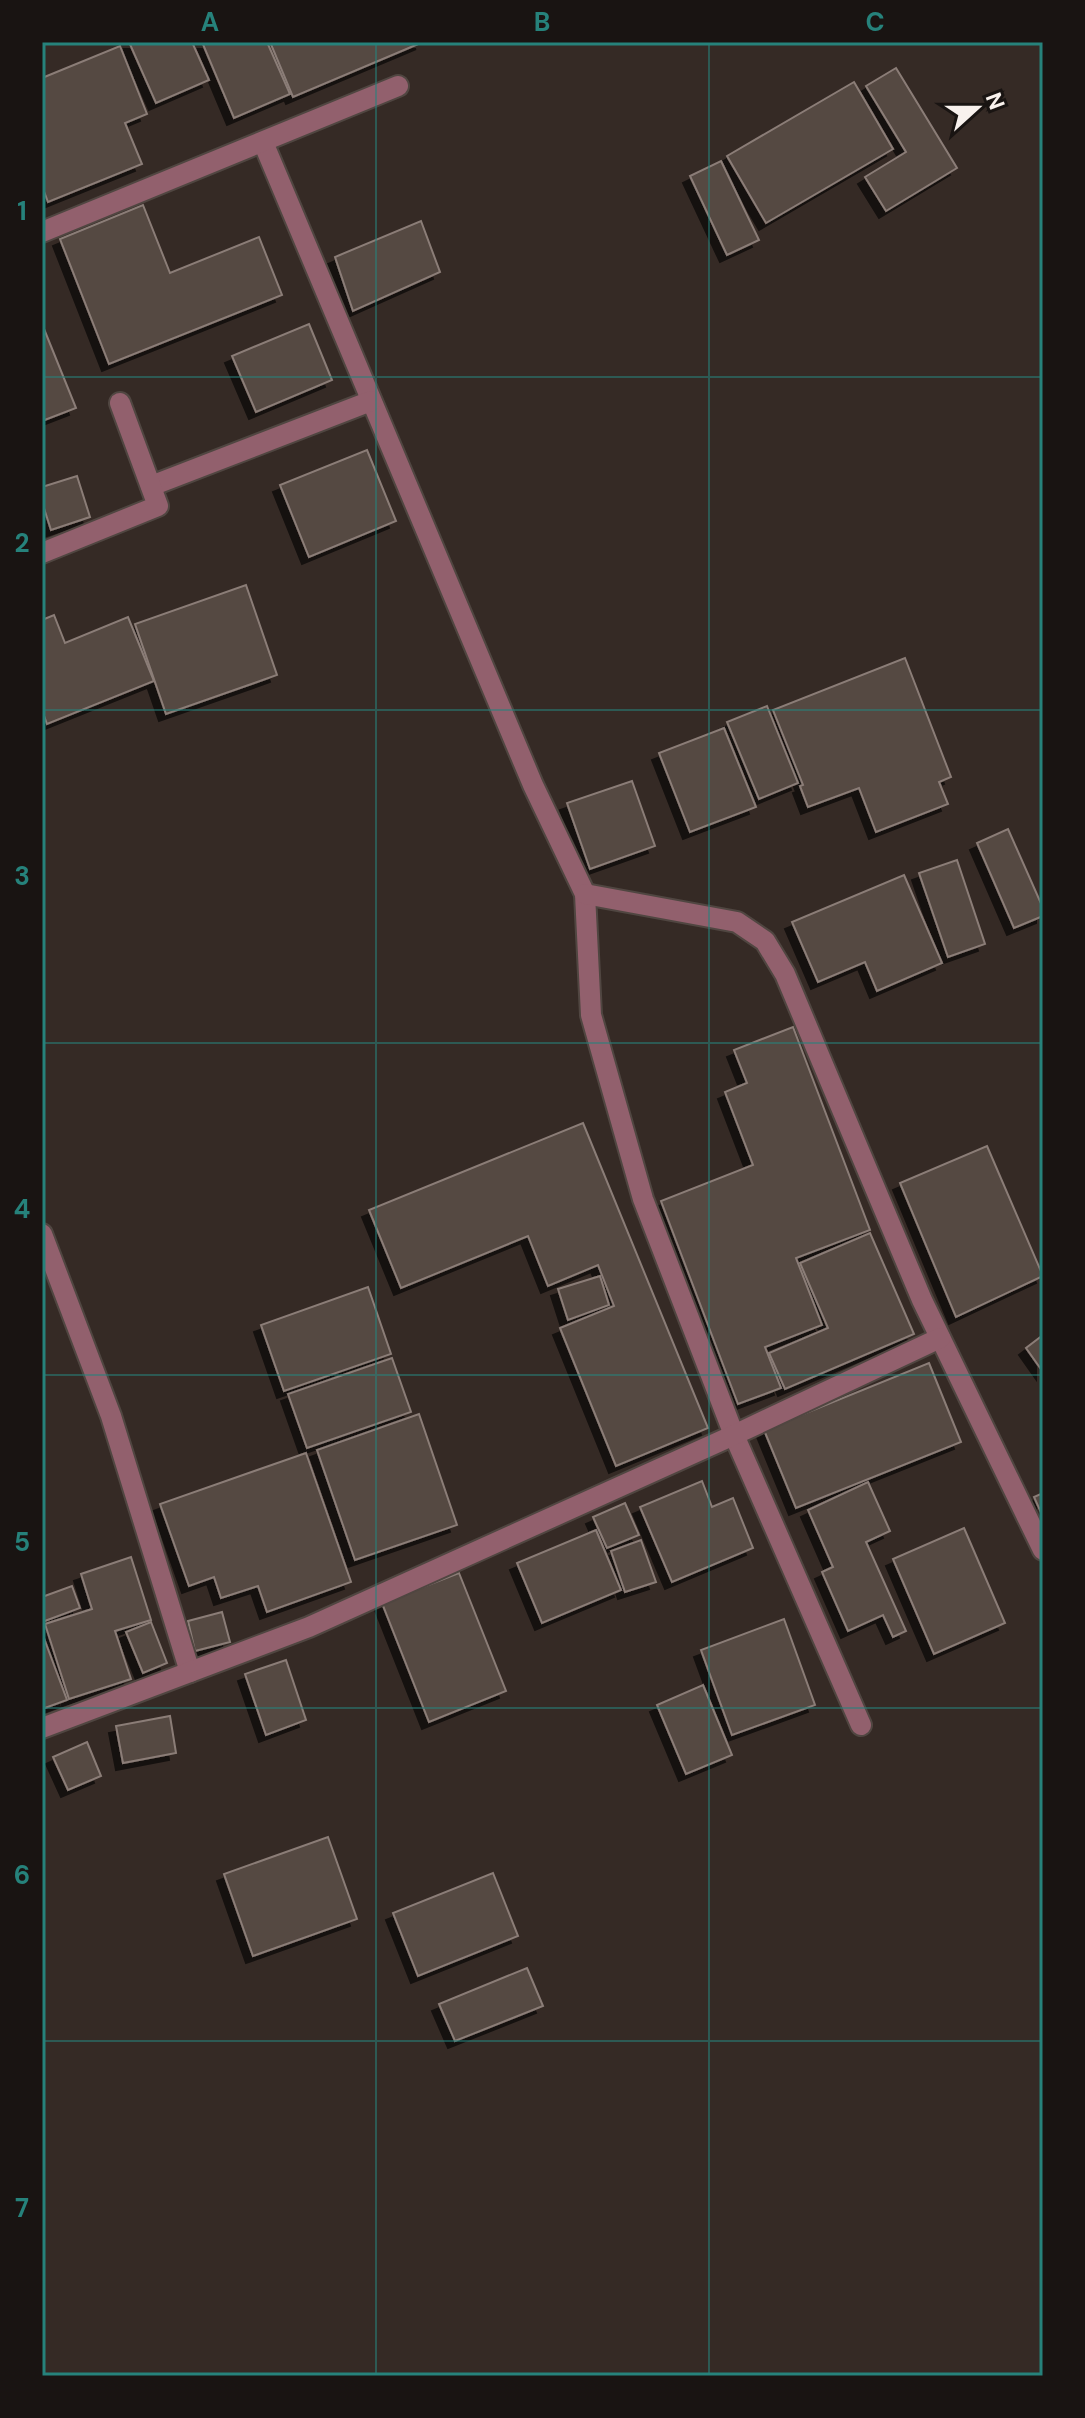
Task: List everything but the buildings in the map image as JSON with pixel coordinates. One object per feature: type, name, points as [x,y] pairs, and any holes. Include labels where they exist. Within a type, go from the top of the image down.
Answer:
[{"type":"street","points":[[42,232],[398,86]]},
{"type":"street","points":[[263,142],[533,785],[585,894],[591,1015],[643,1199],[734,1435],[861,1725]]},
{"type":"street","points":[[151,486],[371,401]]},
{"type":"street","points":[[42,553],[158,506],[120,403]]},
{"type":"street","points":[[585,894],[737,922],[765,941],[785,974],[940,1338],[1043,1550]]},
{"type":"street","points":[[42,1234],[111,1416],[190,1672]]},
{"type":"street","points":[[42,1728],[309,1627],[734,1435],[940,1338]]}]
